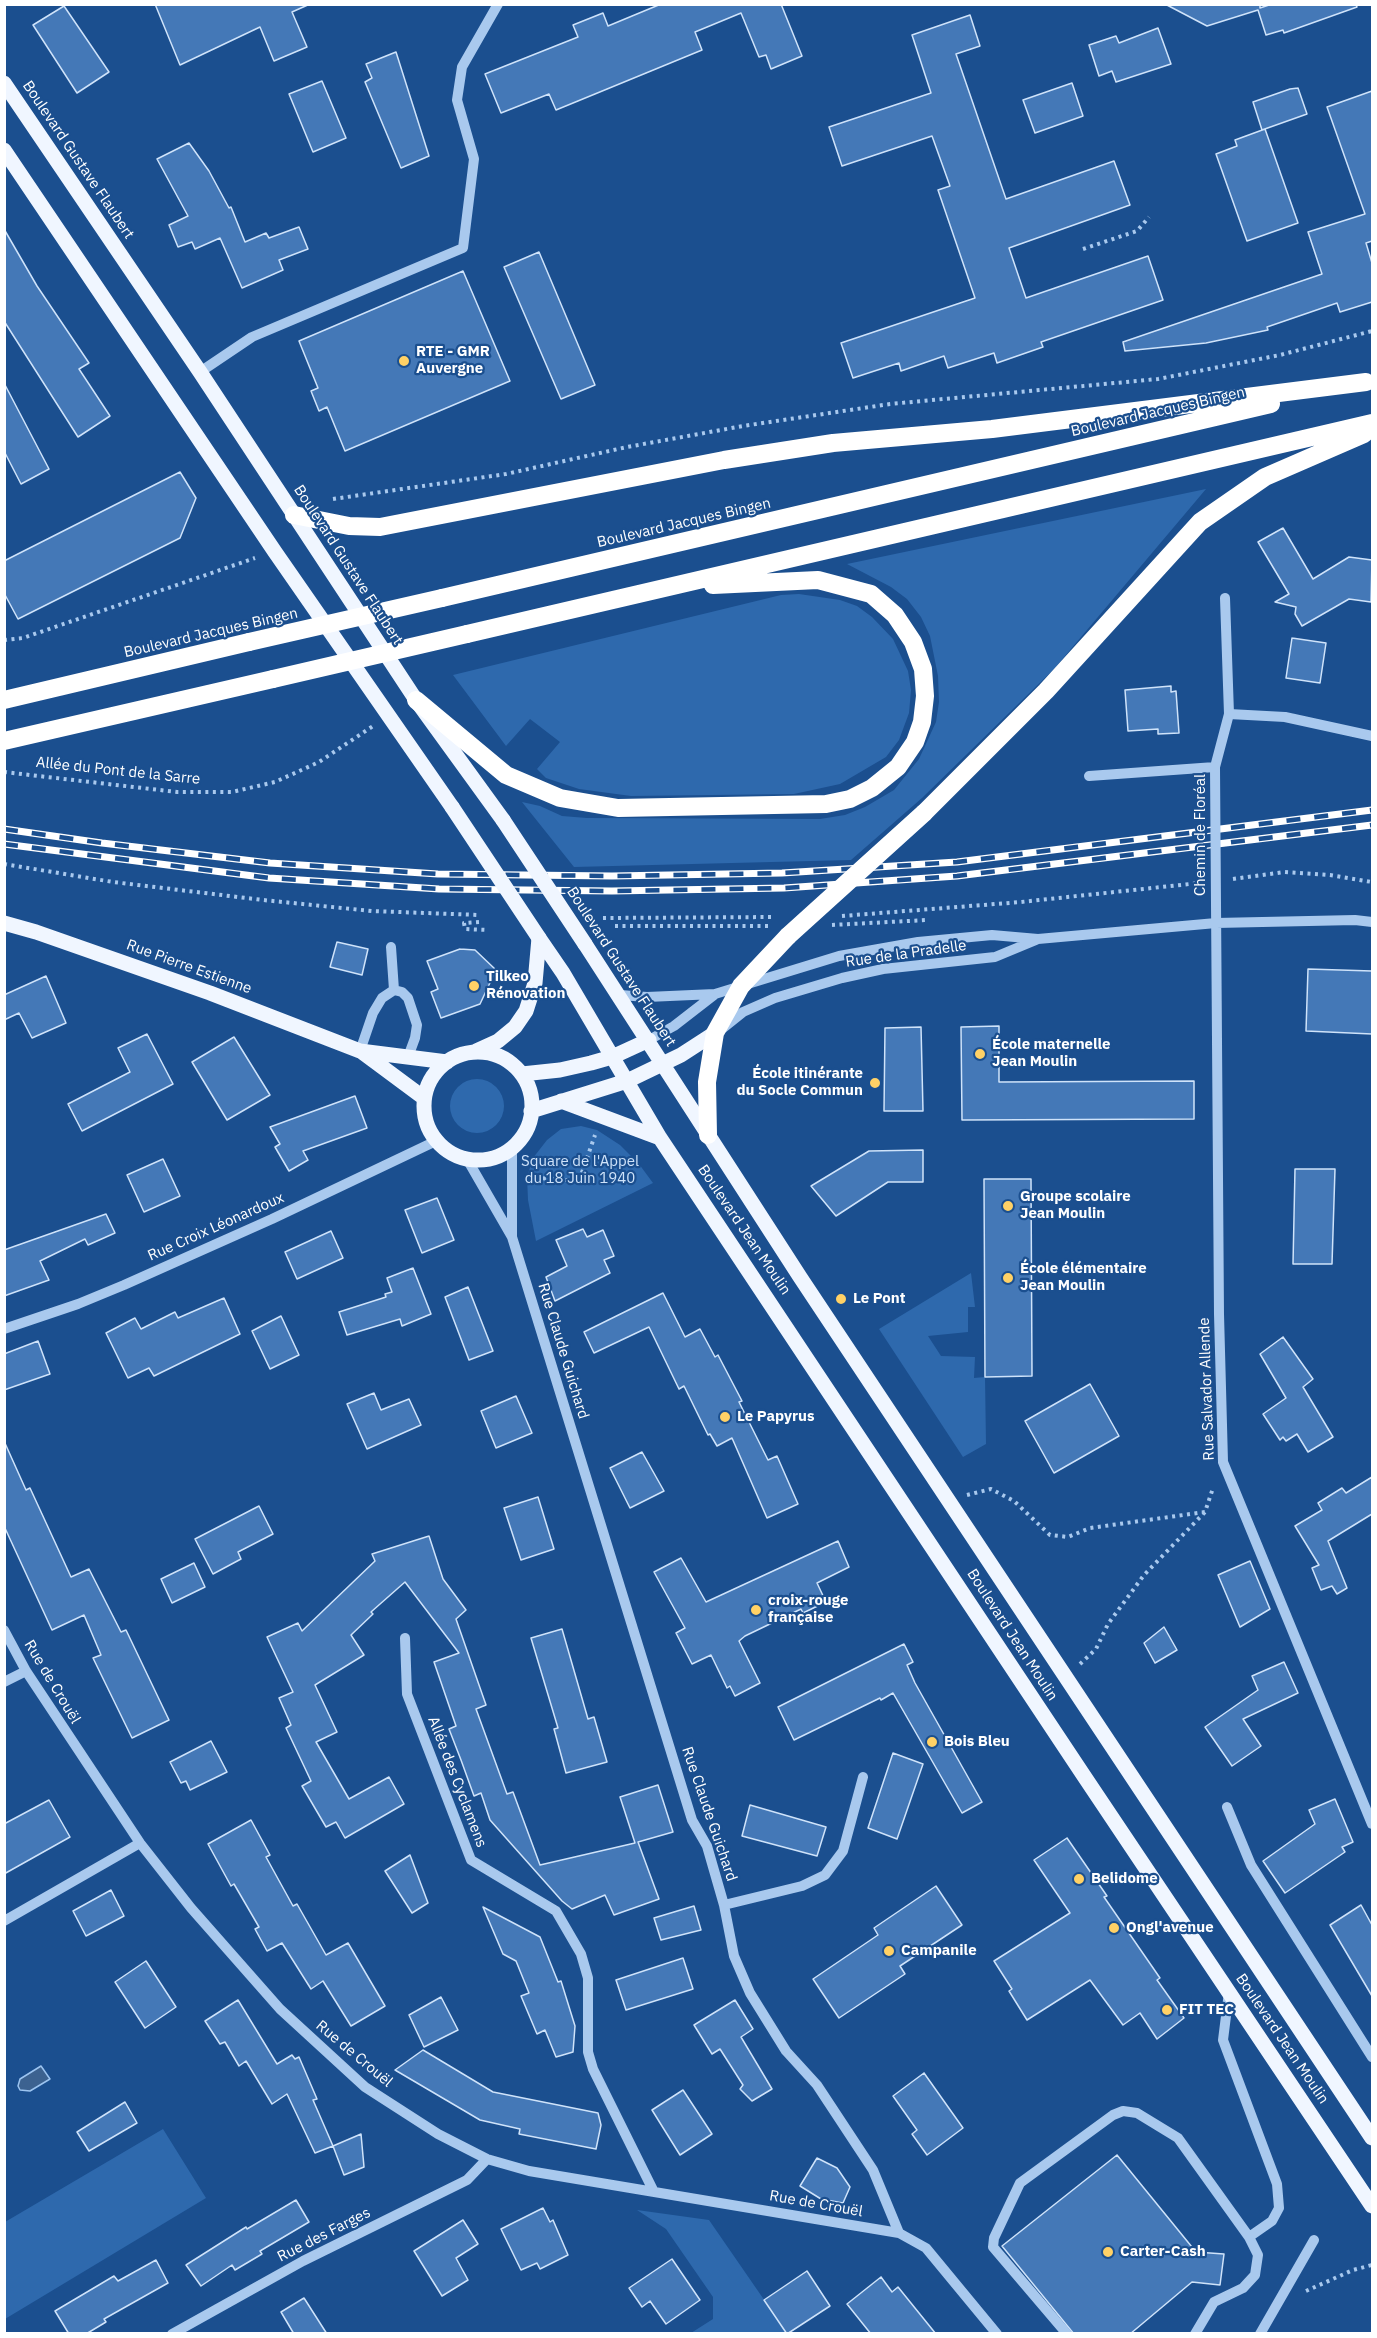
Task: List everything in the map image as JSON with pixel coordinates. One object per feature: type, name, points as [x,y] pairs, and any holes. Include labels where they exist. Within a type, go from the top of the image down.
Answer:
[{"type":"highway","points":[[294,515],[349,526],[380,527],[724,460],[833,443],[992,429],[1369,381]]},
{"type":"highway","name":"Boulevard Jacques Bingen","points":[[4,700],[1369,381]]},
{"type":"highway","points":[[6,741],[1372,423]]},
{"type":"highway","points":[[708,1135],[707,1082],[715,1033],[741,986],[788,936],[924,813],[1046,691],[1200,522],[1265,477],[1372,430]]},
{"type":"highway","points":[[416,700],[506,775],[560,798],[618,808],[826,804],[850,799],[873,788],[898,767],[915,741],[922,722],[925,696],[923,669],[913,642],[895,615],[871,594],[818,580],[666,588]]},
{"type":"main road","name":"Boulevard Gustave Flaubert","points":[[4,83],[200,372],[416,700],[503,820],[664,1065]]},
{"type":"main road","points":[[4,150],[563,973],[627,1082]]},
{"type":"main road","name":"Rue Pierre Estienne","points":[[4,923],[36,932],[188,986],[360,1051],[447,1062]]},
{"type":"main road","points":[[474,1052],[501,1057],[512,1064],[522,1074],[531,1098],[528,1125],[522,1137],[512,1148],[491,1159],[467,1159],[445,1149],[436,1141],[428,1128],[424,1113],[424,1098],[428,1084],[436,1071],[447,1062],[498,1041],[516,1027],[526,1011],[535,983],[538,938]]},
{"type":"main road","points":[[531,1111],[627,1082],[664,1065],[715,1033]]},
{"type":"main road","points":[[522,1074],[560,1070],[612,1057],[649,1040]]},
{"type":"main road","name":"Rue Pierre Estienne","points":[[360,1051],[424,1098]]},
{"type":"main road","name":"Boulevard Jean Moulin","points":[[664,1065],[948,1500],[1372,2138]]},
{"type":"main road","name":"Boulevard Jean Moulin","points":[[627,1082],[660,1138],[1372,2206]]},
{"type":"main road","points":[[561,1101],[660,1138]]},
{"type":"street","points":[[200,372],[252,337],[463,248],[474,159],[457,100],[462,67],[498,4]]},
{"type":"street","name":"Chemin de Floréal","points":[[1216,923],[1215,767],[1229,714],[1225,598]]},
{"type":"street","points":[[1229,714],[1285,717],[1372,736]]},
{"type":"street","points":[[1089,776],[1215,767]]},
{"type":"street","name":"Rue de la Pradelle","points":[[715,994],[839,956],[880,947],[992,935],[1038,939],[1216,923],[1355,920],[1372,922]]},
{"type":"street","name":"Rue Salvador Allende","points":[[1216,923],[1219,1302],[1223,1462],[1372,1824]]},
{"type":"street","name":"Rue de la Pradelle","points":[[715,1033],[743,1012],[806,988],[883,969],[995,957],[1038,939]]},
{"type":"street","points":[[391,947],[394,990]]},
{"type":"street","points":[[360,1051],[366,1030],[382,998],[394,990],[402,992],[408,998],[415,1017],[415,1038],[408,1057]]},
{"type":"street","points":[[620,995],[647,997],[715,994]]},
{"type":"street","points":[[649,1040],[674,1026],[715,994]]},
{"type":"street","name":"Rue Croix Léonardoux","points":[[4,1329],[78,1304],[124,1285],[272,1219],[436,1141]]},
{"type":"street","name":"Rue Claude Guichard","points":[[512,1148],[512,1237]]},
{"type":"street","name":"Rue Claude Guichard","points":[[467,1159],[512,1237],[692,1820],[707,1846],[724,1905],[734,1956],[750,1993],[786,2051],[817,2085],[873,2170],[899,2233]]},
{"type":"street","name":"Rue de Crouël","points":[[4,1630],[26,1671],[140,1843],[191,1908],[280,2009],[365,2087],[438,2134],[487,2159],[529,2171],[899,2233]]},
{"type":"street","name":"Allée des Cyclamens","points":[[405,1638],[407,1694],[471,1860],[556,1911],[581,1954],[588,1978],[588,2052],[593,2069],[654,2192]]},
{"type":"street","points":[[4,1682],[26,1671]]},
{"type":"street","points":[[724,1905],[802,1886],[825,1875],[843,1851],[863,1777]]},
{"type":"street","points":[[1227,1808],[1251,1865],[1303,1951],[1372,2057]]},
{"type":"street","points":[[4,1921],[140,1843]]},
{"type":"street","points":[[1229,1992],[1223,2040],[1277,2184],[1279,2208],[1272,2221],[1249,2237]]},
{"type":"street","points":[[1067,2334],[993,2247],[993,2238],[1020,2183],[1113,2115],[1123,2111],[1137,2113],[1178,2138],[1249,2237],[1258,2255],[1255,2275],[1243,2288],[1214,2301],[1195,2334]]},
{"type":"street","name":"Rue des Farges","points":[[172,2334],[303,2261],[467,2180],[487,2159]]},
{"type":"street","points":[[899,2233],[926,2248],[997,2334]]},
{"type":"street","points":[[1260,2334],[1314,2240]]},
{"type":"path","points":[[1083,249],[1137,231],[1149,217]]},
{"type":"path","points":[[4,640],[23,638],[275,552]]},
{"type":"path","name":"Allée du Pont de la Sarre","points":[[4,772],[177,792],[232,792],[275,782],[319,762],[390,716]]},
{"type":"path","points":[[4,864],[113,882],[263,900],[372,911],[479,915]]},
{"type":"path","points":[[1229,879],[1285,872],[1330,874],[1372,882]]},
{"type":"path","points":[[836,916],[1021,902],[1207,882]]},
{"type":"path","points":[[603,918],[778,917]]},
{"type":"path","points":[[826,925],[935,920]]},
{"type":"path","points":[[479,922],[464,923],[465,929],[488,930]]},
{"type":"path","points":[[615,926],[771,926]]},
{"type":"path","points":[[527,1177],[579,1181],[597,1130]]},
{"type":"path","points":[[1067,1676],[1096,1649],[1108,1624],[1144,1575],[1204,1512],[1223,1462]]},
{"type":"path","points":[[948,1500],[991,1489],[1014,1501],[1050,1535],[1068,1537],[1090,1528],[1204,1512]]},
{"type":"path","points":[[1286,2288],[1301,2294],[1353,2270],[1372,2265]]},
{"type":"green space","points":[[1206,489],[1054,669],[922,798],[851,860],[574,867],[522,802],[540,806],[562,816],[587,818],[820,819],[845,815],[865,807],[894,790],[919,759],[936,722],[939,702],[938,676],[930,636],[921,617],[907,599],[891,587],[847,564]]},
{"type":"green space","points":[[799,594],[840,600],[857,606],[872,617],[893,639],[908,671],[911,690],[909,713],[899,740],[886,757],[840,784],[794,794],[631,796],[579,789],[546,778],[537,769],[560,742],[530,719],[506,746],[453,675],[781,595]]},
{"type":"green space","points":[[472,1079],[482,1079],[492,1083],[500,1091],[504,1106],[500,1121],[492,1129],[482,1133],[472,1133],[462,1129],[454,1121],[450,1111],[450,1101],[454,1091],[462,1083]]},
{"type":"green space","name":"Square de l'Appel du 18 Juin 1940","points":[[581,1126],[597,1130],[620,1145],[639,1164],[653,1183],[536,1241],[528,1200],[527,1177],[533,1158],[547,1140],[561,1129]]},
{"type":"green space","points":[[971,1273],[975,1307],[968,1307],[968,1332],[928,1336],[941,1356],[975,1357],[974,1378],[985,1377],[986,1444],[963,1457],[879,1329]]},
{"type":"green space","points":[[163,2129],[206,2198],[5,2319],[5,2222]]},
{"type":"green space","points":[[637,2210],[709,2220],[787,2333],[691,2333],[713,2319],[713,2297],[666,2229]]},
{"type":"shaded area","points":[[41,2066],[50,2079],[30,2091],[20,2090],[18,2086],[20,2079]]},
{"type":"building","points":[[155,4],[310,4],[292,12],[307,47],[274,61],[260,27],[180,65]]},
{"type":"building","points":[[661,4],[781,4],[802,56],[771,69],[766,55],[759,57],[741,13],[695,32],[702,50],[556,110],[549,94],[501,113],[485,74],[578,37],[573,25],[603,13],[608,26]]},
{"type":"building","points":[[1165,4],[1260,4],[1260,8],[1272,4],[1356,4],[1357,7],[1284,33],[1283,30],[1266,35],[1258,10],[1207,26]]},
{"type":"building","points":[[64,6],[109,72],[77,93],[33,25]]},
{"type":"building","points":[[970,15],[980,46],[956,54],[1006,199],[1114,161],[1130,205],[1009,248],[1026,298],[1148,256],[1163,300],[1041,342],[1043,347],[997,363],[994,353],[948,368],[944,356],[901,371],[899,363],[853,378],[841,343],[975,298],[938,190],[950,186],[932,136],[842,166],[829,127],[931,93],[912,35]]},
{"type":"building","points":[[1158,28],[1171,64],[1116,82],[1112,71],[1099,76],[1089,45],[1116,36],[1119,43]]},
{"type":"building","points":[[396,52],[429,156],[401,168],[365,82],[372,78],[366,64]]},
{"type":"building","points":[[322,81],[346,138],[313,152],[289,94]]},
{"type":"building","points":[[1072,83],[1083,116],[1035,133],[1023,100]]},
{"type":"building","points":[[1298,88],[1307,114],[1262,130],[1253,102]]},
{"type":"building","points":[[1372,91],[1372,241],[1366,243],[1372,263],[1372,302],[1340,312],[1337,303],[1267,327],[1268,330],[1206,343],[1125,351],[1123,342],[1322,274],[1308,232],[1365,214],[1327,107]]},
{"type":"building","points":[[1265,129],[1298,223],[1247,241],[1216,154],[1237,146],[1235,140]]},
{"type":"building","points":[[189,143],[209,171],[229,208],[231,207],[245,242],[266,233],[269,238],[299,227],[308,249],[279,260],[283,270],[242,288],[220,238],[195,249],[192,242],[178,247],[169,225],[188,216],[157,159]]},
{"type":"building","points":[[4,229],[37,286],[89,363],[79,369],[110,416],[78,437],[4,321]]},
{"type":"building","points":[[539,252],[595,385],[561,399],[504,267]]},
{"type":"building","name":"RTE - GMR Auvergne","points":[[463,271],[510,381],[345,451],[327,407],[319,411],[311,391],[318,388],[299,341]]},
{"type":"building","points":[[4,383],[49,469],[21,484],[4,451]]},
{"type":"building","points":[[180,472],[196,498],[180,538],[18,619],[4,593],[4,561]]},
{"type":"building","points":[[1283,528],[1313,579],[1349,557],[1372,560],[1371,602],[1349,599],[1302,626],[1295,614],[1296,607],[1275,602],[1289,594],[1258,542]]},
{"type":"building","points":[[1292,638],[1326,643],[1320,683],[1286,678]]},
{"type":"building","points":[[1171,686],[1171,692],[1176,691],[1179,733],[1158,734],[1158,729],[1128,731],[1125,690]]},
{"type":"building","points":[[337,942],[368,949],[362,975],[330,967]]},
{"type":"building","points":[[460,949],[475,950],[496,970],[480,1004],[441,1018],[431,992],[438,989],[427,961]]},
{"type":"building","points":[[1308,969],[1372,971],[1372,1034],[1306,1031]]},
{"type":"building","points":[[46,976],[66,1023],[32,1038],[19,1013],[4,1020],[4,995]]},
{"type":"building","name":"École maternelle Jean Moulin","points":[[999,1026],[999,1082],[1194,1081],[1194,1119],[962,1120],[961,1027]]},
{"type":"building","points":[[921,1027],[923,1111],[884,1111],[885,1028]]},
{"type":"building","points":[[147,1034],[173,1084],[82,1131],[68,1104],[130,1072],[118,1048]]},
{"type":"building","points":[[234,1037],[270,1095],[227,1120],[192,1062]]},
{"type":"building","points":[[355,1096],[367,1128],[303,1151],[308,1160],[289,1171],[275,1147],[280,1144],[270,1127]]},
{"type":"building","points":[[923,1150],[923,1182],[888,1182],[836,1216],[811,1186],[869,1151]]},
{"type":"building","points":[[163,1159],[180,1196],[144,1212],[127,1175]]},
{"type":"building","points":[[1295,1169],[1335,1169],[1332,1264],[1293,1264]]},
{"type":"building","name":"École élémentaire Jean Moulin","points":[[984,1179],[1031,1179],[1032,1376],[985,1377]]},
{"type":"building","points":[[437,1198],[454,1240],[422,1253],[405,1210]]},
{"type":"building","points":[[106,1214],[115,1233],[88,1245],[85,1239],[40,1261],[49,1280],[4,1296],[4,1250]]},
{"type":"building","points":[[583,1229],[587,1237],[603,1230],[614,1256],[604,1260],[610,1273],[555,1301],[546,1277],[567,1266],[556,1240]]},
{"type":"building","points":[[331,1231],[343,1258],[297,1279],[285,1252]]},
{"type":"building","points":[[413,1268],[431,1314],[402,1326],[400,1319],[347,1335],[339,1312],[386,1297],[385,1294],[392,1292],[387,1278]]},
{"type":"building","points":[[468,1287],[493,1351],[469,1360],[445,1297]]},
{"type":"building","points":[[663,1293],[685,1337],[700,1329],[715,1357],[718,1355],[742,1401],[739,1402],[768,1460],[777,1456],[798,1504],[767,1518],[732,1438],[717,1446],[710,1434],[708,1435],[684,1386],[679,1389],[649,1327],[594,1353],[584,1332]]},
{"type":"building","points":[[224,1298],[240,1334],[154,1376],[149,1368],[128,1378],[106,1333],[135,1318],[141,1329],[175,1312],[178,1318]]},
{"type":"building","points":[[281,1316],[299,1355],[270,1369],[252,1331]]},
{"type":"building","points":[[1283,1337],[1313,1379],[1303,1387],[1333,1437],[1308,1452],[1297,1434],[1286,1441],[1283,1437],[1280,1440],[1263,1414],[1286,1398],[1260,1354]]},
{"type":"building","points":[[38,1341],[50,1374],[4,1390],[4,1354]]},
{"type":"building","points":[[1090,1384],[1119,1436],[1054,1473],[1025,1421]]},
{"type":"building","points":[[374,1393],[381,1410],[409,1399],[421,1425],[367,1449],[347,1404]]},
{"type":"building","points":[[516,1396],[532,1433],[496,1448],[481,1411]]},
{"type":"building","points":[[4,1441],[26,1490],[30,1488],[71,1577],[89,1569],[121,1632],[126,1630],[169,1720],[132,1738],[93,1658],[101,1655],[84,1615],[52,1630],[4,1526]]},
{"type":"building","points":[[642,1452],[664,1491],[630,1508],[610,1468]]},
{"type":"building","points":[[1372,1477],[1372,1514],[1328,1541],[1347,1588],[1337,1594],[1332,1586],[1321,1590],[1312,1568],[1319,1565],[1295,1526],[1322,1510],[1318,1503],[1342,1488],[1346,1493]]},
{"type":"building","points":[[538,1497],[554,1549],[521,1560],[504,1508]]},
{"type":"building","points":[[259,1506],[273,1534],[238,1552],[241,1559],[213,1574],[195,1539]]},
{"type":"building","points":[[429,1536],[443,1579],[466,1610],[456,1619],[486,1705],[476,1709],[507,1794],[513,1792],[540,1865],[635,1843],[620,1797],[658,1785],[673,1832],[638,1842],[659,1899],[614,1915],[605,1895],[572,1909],[562,1901],[490,1820],[481,1793],[474,1796],[449,1729],[456,1726],[434,1662],[459,1653],[405,1582],[371,1612],[373,1614],[351,1635],[364,1655],[315,1685],[337,1732],[316,1742],[349,1799],[389,1777],[404,1804],[345,1838],[336,1822],[326,1827],[302,1786],[311,1781],[286,1728],[291,1725],[279,1698],[293,1692],[267,1637],[298,1623],[302,1631],[375,1561],[372,1554]]},
{"type":"building","points":[[838,1541],[849,1567],[817,1583],[826,1602],[803,1613],[801,1609],[739,1641],[760,1683],[735,1696],[730,1686],[727,1688],[711,1655],[692,1664],[676,1633],[685,1628],[654,1572],[681,1558],[706,1602]]},
{"type":"building","points":[[1250,1561],[1270,1609],[1240,1627],[1218,1575]]},
{"type":"building","points":[[194,1563],[205,1587],[172,1603],[161,1579]]},
{"type":"building","points":[[1164,1627],[1177,1650],[1155,1663],[1144,1643]]},
{"type":"building","points":[[562,1629],[588,1719],[594,1717],[607,1762],[566,1773],[554,1729],[558,1728],[531,1638]]},
{"type":"building","points":[[904,1644],[913,1662],[907,1665],[915,1683],[982,1802],[962,1813],[893,1693],[794,1740],[778,1707]]},
{"type":"building","points":[[1284,1662],[1298,1693],[1243,1719],[1261,1746],[1232,1766],[1205,1727],[1258,1690],[1252,1676]]},
{"type":"building","points":[[211,1741],[227,1772],[190,1790],[186,1781],[181,1783],[170,1762]]},
{"type":"building","points":[[893,1753],[923,1764],[897,1839],[868,1828]]},
{"type":"building","points":[[1335,1799],[1353,1842],[1342,1847],[1345,1852],[1285,1893],[1263,1861],[1315,1824],[1309,1810]]},
{"type":"building","points":[[49,1800],[70,1837],[4,1874],[4,1824]]},
{"type":"building","points":[[750,1805],[826,1827],[817,1856],[742,1836]]},
{"type":"building","points":[[251,1820],[270,1855],[266,1857],[293,1906],[297,1904],[326,1955],[348,1943],[385,2006],[351,2026],[323,1981],[311,1989],[282,1943],[267,1951],[255,1929],[259,1927],[234,1884],[231,1886],[208,1844]]},
{"type":"building","points":[[1067,1838],[1107,1896],[1104,1897],[1160,1978],[1157,1980],[1184,2018],[1157,2039],[1140,2013],[1123,2025],[1090,1980],[1027,2020],[1009,1991],[1012,1989],[994,1961],[1070,1913],[1034,1860]]},
{"type":"building","points":[[410,1855],[428,1903],[412,1913],[385,1871]]},
{"type":"building","name":"Campanile","points":[[936,1886],[962,1925],[900,1966],[905,1974],[839,2018],[813,1979],[878,1935],[874,1928]]},
{"type":"building","points":[[111,1890],[124,1916],[86,1936],[73,1911]]},
{"type":"building","points":[[1361,1905],[1372,1925],[1372,1996],[1330,1925]]},
{"type":"building","points":[[694,1906],[701,1930],[661,1940],[654,1918]]},
{"type":"building","points":[[483,1907],[540,1937],[558,1982],[561,1981],[575,2026],[573,2052],[556,2057],[545,2030],[537,2034],[521,1996],[529,1993],[516,1961],[503,1954]]},
{"type":"building","points":[[683,1958],[693,1989],[626,2010],[616,1980]]},
{"type":"building","points":[[146,1961],[176,2007],[145,2028],[115,1982]]},
{"type":"building","points":[[441,1997],[458,2030],[424,2047],[409,2015]]},
{"type":"building","points":[[238,2000],[277,2064],[292,2055],[295,2059],[299,2057],[317,2099],[313,2100],[333,2146],[315,2153],[287,2094],[272,2104],[246,2061],[239,2066],[225,2042],[220,2044],[205,2021]]},
{"type":"building","points":[[735,2000],[753,2029],[741,2037],[772,2089],[752,2101],[740,2089],[743,2085],[720,2049],[712,2054],[694,2025]]},
{"type":"building","points":[[423,2050],[493,2092],[598,2113],[601,2125],[596,2149],[519,2134],[520,2129],[480,2120],[395,2070]]},
{"type":"building","points":[[924,2073],[963,2128],[927,2155],[912,2134],[917,2130],[893,2096]]},
{"type":"building","points":[[683,2090],[712,2134],[680,2155],[652,2110]]},
{"type":"building","points":[[125,2102],[137,2123],[89,2151],[77,2132]]},
{"type":"building","points":[[361,2134],[364,2167],[344,2175],[333,2146]]},
{"type":"building","points":[[1117,2155],[1196,2252],[1224,2254],[1220,2285],[1192,2282],[1130,2334],[1074,2334],[1002,2246]]},
{"type":"building","points":[[817,2158],[837,2168],[850,2187],[843,2203],[821,2199],[800,2186]]},
{"type":"building","points":[[296,2200],[309,2222],[260,2251],[262,2254],[235,2270],[232,2265],[201,2286],[186,2265],[246,2227],[247,2229]]},
{"type":"building","points":[[543,2208],[550,2222],[553,2220],[568,2255],[540,2269],[537,2263],[521,2270],[501,2229]]},
{"type":"building","points":[[463,2220],[478,2244],[456,2258],[468,2280],[442,2296],[414,2251]]},
{"type":"building","points":[[672,2259],[700,2300],[666,2324],[650,2301],[642,2307],[629,2288]]},
{"type":"building","points":[[156,2260],[168,2283],[104,2319],[106,2322],[86,2334],[69,2334],[55,2311],[114,2276],[118,2281]]},
{"type":"building","points":[[807,2271],[830,2306],[787,2334],[764,2300]]},
{"type":"building","points":[[881,2277],[892,2292],[898,2287],[936,2334],[871,2334],[847,2304]]},
{"type":"building","points":[[304,2298],[327,2334],[294,2334],[281,2312]]},
{"type":"railway","points":[[4,829],[270,863],[438,874],[612,876],[782,873],[957,862],[1372,810]]},
{"type":"railway","points":[[4,844],[269,878],[439,889],[612,891],[784,888],[957,876],[1372,825]]},
{"type":"place","name":"RTE - GMR Auvergne","points":[[404,361]]},
{"type":"place","name":"Tilkeo Rénovation","points":[[474,986]]},
{"type":"place","name":"École maternelle Jean Moulin","points":[[980,1054]]},
{"type":"place","name":"École itinérante du Socle Commun","points":[[875,1083]]},
{"type":"place","name":"Groupe scolaire Jean Moulin","points":[[1008,1206]]},
{"type":"place","name":"École élémentaire Jean Moulin","points":[[1008,1278]]},
{"type":"place","name":"Le Pont","points":[[841,1299]]},
{"type":"place","name":"Le Papyrus","points":[[725,1417]]},
{"type":"place","name":"croix-rouge française","points":[[756,1610]]},
{"type":"place","name":"Bois Bleu","points":[[932,1742]]},
{"type":"place","name":"Belidome","points":[[1079,1879]]},
{"type":"place","name":"Ongl'avenue","points":[[1114,1928]]},
{"type":"place","name":"Campanile","points":[[889,1951]]},
{"type":"place","name":"FIT TEC","points":[[1167,2010]]},
{"type":"place","name":"Carter-Cash","points":[[1108,2252]]}]
